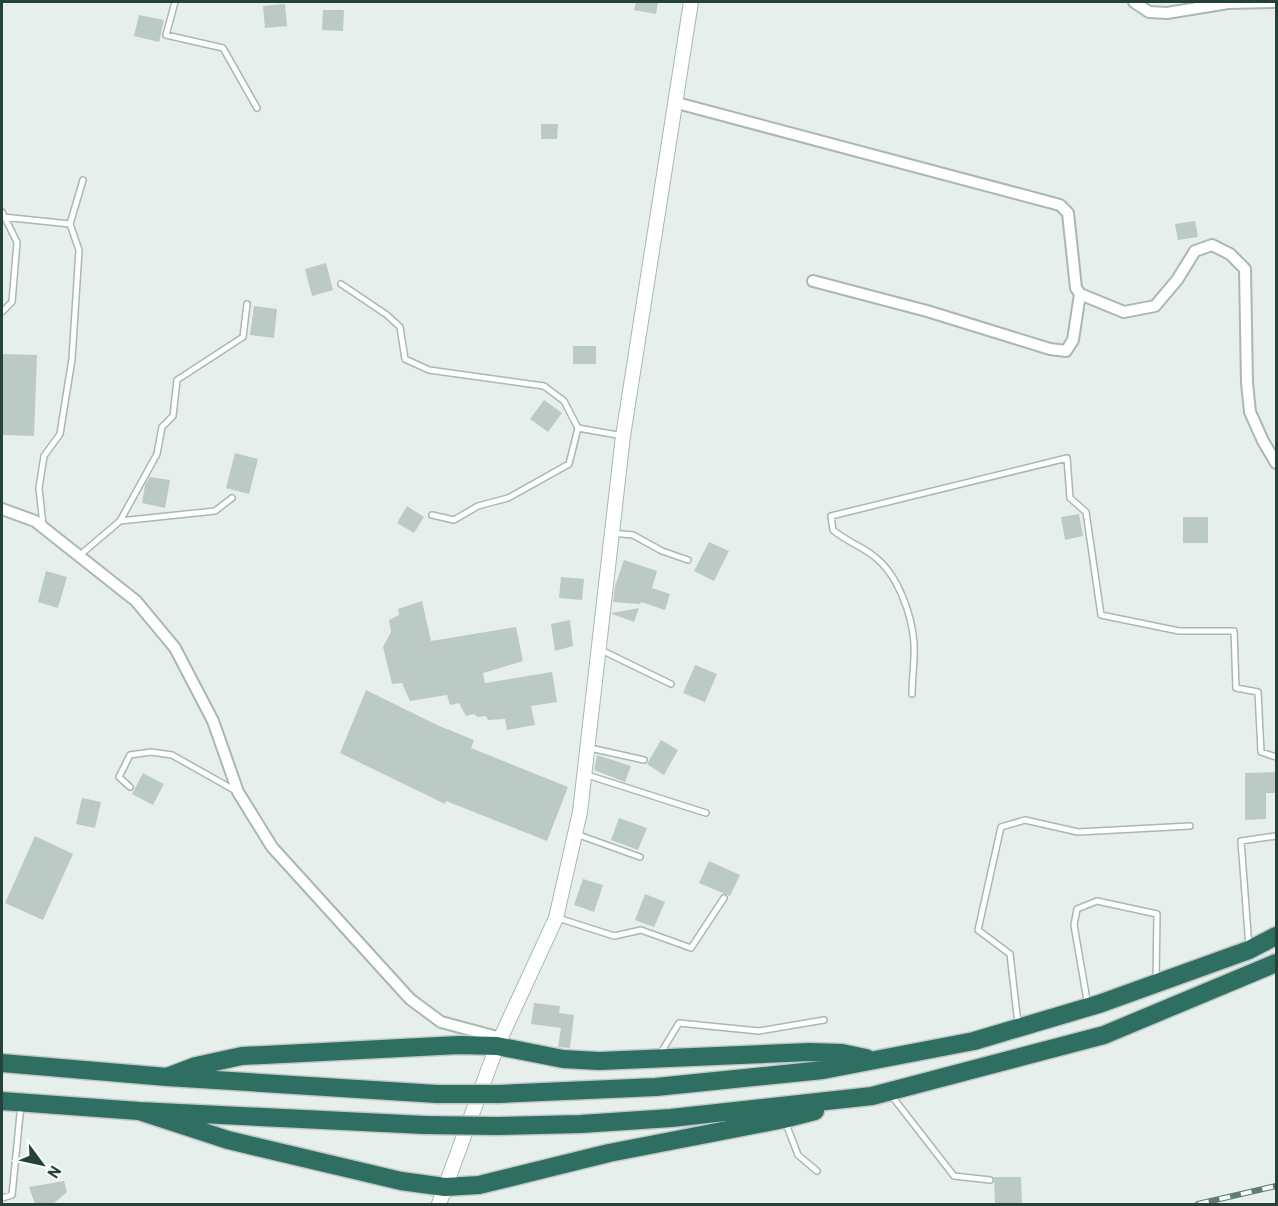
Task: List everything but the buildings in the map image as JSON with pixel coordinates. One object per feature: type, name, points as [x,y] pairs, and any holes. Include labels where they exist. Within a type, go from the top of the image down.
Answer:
[{"type":"highway","points":[[2,1063],[167,1077],[436,1094],[499,1094],[656,1087],[824,1070],[974,1041],[1088,1007],[1249,950],[1276,936]]},
{"type":"highway","points":[[139,1111],[228,1140],[401,1181],[442,1196],[609,1153],[784,1119],[1104,1035],[1276,963]]},
{"type":"highway","points":[[167,1077],[204,1063],[242,1056],[499,1042],[580,1061],[826,1052],[873,1060]]},
{"type":"highway","points":[[2,1101],[139,1111],[425,1125],[496,1126],[580,1124],[671,1118],[880,1094]]},
{"type":"street","points":[[442,1196],[499,1042],[556,918],[580,812],[623,436],[692,2]]},
{"type":"street","points":[[1134,2],[1149,12],[1167,13],[1228,3],[1274,2]]},
{"type":"street","points":[[677,103],[1060,205],[1068,213],[1076,288],[1080,294],[1124,312],[1155,306],[1177,280],[1195,251],[1212,245],[1230,254],[1245,270],[1250,412],[1276,463]]},
{"type":"street","points":[[813,281],[927,311],[1050,349],[1066,351],[1073,340],[1080,294]]},
{"type":"street","points":[[2,509],[35,521],[136,601],[175,648],[213,721],[238,792],[273,847],[410,999],[441,1022],[499,1042]]},
{"type":"lane","points":[[176,2],[166,35],[223,48],[257,108]]},
{"type":"lane","points":[[43,527],[39,488],[44,456],[60,434],[72,359],[79,250],[70,224],[83,180]]},
{"type":"lane","points":[[2,215],[70,224]]},
{"type":"lane","points":[[2,215],[17,242],[12,302],[2,312]]},
{"type":"lane","points":[[341,285],[387,315],[400,327],[405,359],[429,370],[544,386],[564,401],[578,428],[569,464],[508,498],[478,506],[454,520],[432,515]]},
{"type":"lane","points":[[80,555],[120,521],[157,454],[162,427],[173,417],[177,380],[243,337],[247,303]]},
{"type":"lane","points":[[578,428],[623,436]]},
{"type":"lane","points":[[912,694],[914,643],[905,605],[895,579],[875,557],[845,540],[833,530],[831,516],[1067,458],[1070,498],[1086,512],[1101,615],[1179,631],[1234,631],[1236,688],[1258,692],[1261,752],[1276,757]]},
{"type":"lane","points":[[120,521],[215,511],[232,498]]},
{"type":"lane","points":[[612,533],[633,535],[662,552],[688,560]]},
{"type":"lane","points":[[598,649],[671,684]]},
{"type":"lane","points":[[587,747],[644,760]]},
{"type":"lane","points":[[130,788],[119,777],[130,755],[151,752],[172,755],[238,792]]},
{"type":"lane","points":[[584,774],[706,813]]},
{"type":"lane","points":[[1018,1028],[1010,954],[978,930],[1002,827],[1025,820],[1078,832],[1190,826]]},
{"type":"lane","points":[[575,833],[640,857]]},
{"type":"lane","points":[[1249,950],[1241,841],[1276,836]]},
{"type":"lane","points":[[556,918],[614,936],[641,930],[690,948],[724,897]]},
{"type":"lane","points":[[1088,1007],[1074,925],[1077,909],[1097,901],[1157,914],[1156,983]]},
{"type":"lane","points":[[657,1058],[679,1023],[759,1031],[824,1020]]},
{"type":"lane","points":[[880,1094],[954,1176],[990,1180]]},
{"type":"lane","points":[[2,1198],[12,1195],[21,1102]]},
{"type":"lane","points":[[784,1119],[798,1155],[817,1171]]},
{"type":"railway","points":[[1198,1204],[1276,1186]]}]
